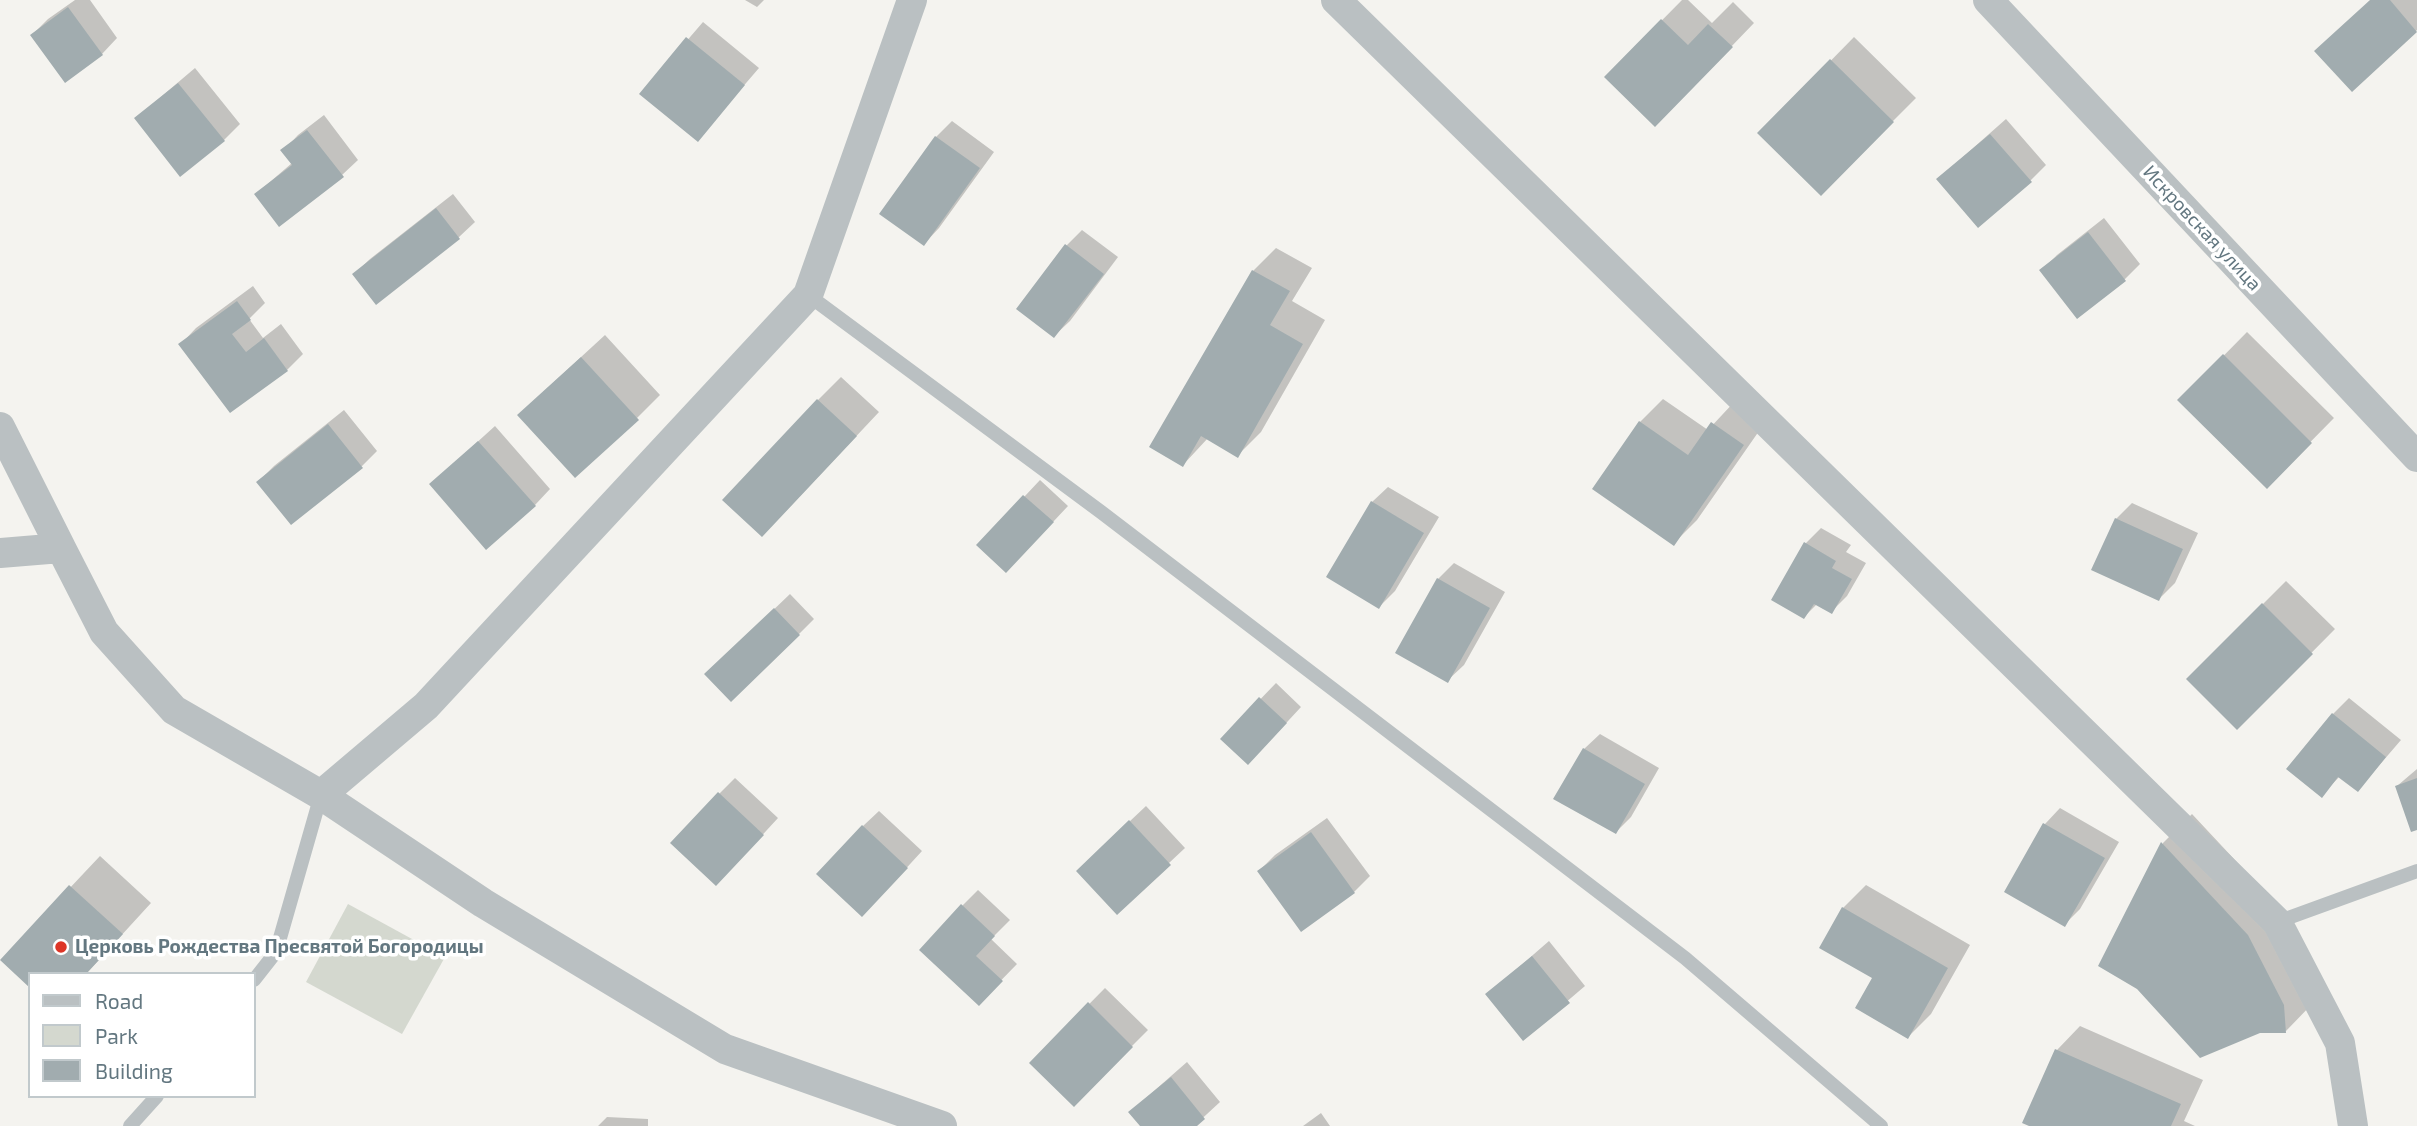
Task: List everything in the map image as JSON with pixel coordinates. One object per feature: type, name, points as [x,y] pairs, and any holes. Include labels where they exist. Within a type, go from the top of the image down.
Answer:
[{"type":"street","points":[[321,795],[426,706],[808,295],[912,0]]},
{"type":"street","points":[[1336,0],[2277,922],[2340,1044],[2353,1126]]},
{"type":"street","name":"Искровская улица","points":[[1988,0],[2417,457]]},
{"type":"street","points":[[0,427],[104,632],[174,710],[321,795],[483,903],[725,1049],[942,1126]]},
{"type":"street","points":[[0,553],[61,548]]},
{"type":"lane","points":[[808,295],[1101,512],[1685,958],[1881,1126]]},
{"type":"lane","points":[[256,977],[276,952],[321,795]]},
{"type":"lane","points":[[2277,922],[2417,871]]},
{"type":"lane","points":[[130,1126],[155,1098]]},
{"type":"green space","points":[[348,904],[445,957],[402,1034],[306,982]]},
{"type":"building","points":[[2370,0],[2390,0],[2417,32],[2352,92],[2314,51]]},
{"type":"building","points":[[68,7],[103,55],[65,83],[30,35]]},
{"type":"building","points":[[1661,19],[1688,45],[1708,24],[1733,47],[1655,127],[1604,77]]},
{"type":"building","points":[[686,37],[745,85],[698,142],[639,94]]},
{"type":"building","points":[[1830,59],[1894,122],[1821,196],[1757,133]]},
{"type":"building","points":[[178,83],[225,141],[180,177],[134,118]]},
{"type":"building","points":[[307,130],[344,177],[279,227],[254,194],[292,165],[280,150]]},
{"type":"building","points":[[1990,134],[2032,182],[1978,228],[1936,179]]},
{"type":"building","points":[[935,136],[980,168],[924,246],[879,214]]},
{"type":"building","points":[[436,208],[460,239],[376,305],[352,274]]},
{"type":"building","points":[[2088,232],[2126,281],[2077,319],[2039,270]]},
{"type":"building","points":[[1065,244],[1104,274],[1054,338],[1016,309]]},
{"type":"building","points":[[1252,270],[1290,291],[1270,325],[1303,344],[1238,458],[1201,436],[1183,467],[1149,447]]},
{"type":"building","points":[[237,301],[251,320],[232,334],[246,352],[264,338],[288,371],[230,413],[178,344]]},
{"type":"building","points":[[2223,354],[2312,443],[2267,489],[2177,400]]},
{"type":"building","points":[[581,357],[639,420],[575,478],[517,415]]},
{"type":"building","points":[[817,399],[857,436],[762,537],[722,500]]},
{"type":"building","points":[[1639,421],[1688,455],[1711,422],[1744,445],[1674,546],[1592,489]]},
{"type":"building","points":[[328,424],[363,468],[291,525],[256,482]]},
{"type":"building","points":[[478,441],[536,506],[486,550],[429,484]]},
{"type":"building","points":[[1023,495],[1054,522],[1006,573],[976,545]]},
{"type":"building","points":[[1371,501],[1424,533],[1379,609],[1326,577]]},
{"type":"building","points":[[2115,518],[2183,549],[2159,601],[2091,570]]},
{"type":"building","points":[[1804,542],[1836,561],[1832,568],[1852,579],[1832,614],[1814,604],[1804,619],[1771,600]]},
{"type":"building","points":[[1437,578],[1490,608],[1448,683],[1395,653]]},
{"type":"building","points":[[2262,603],[2313,654],[2237,730],[2186,679]]},
{"type":"building","points":[[774,608],[800,635],[731,702],[704,674]]},
{"type":"building","points":[[1259,697],[1287,723],[1248,765],[1220,739]]},
{"type":"building","points":[[2332,713],[2386,757],[2358,792],[2338,777],[2322,798],[2286,769]]},
{"type":"building","points":[[1583,748],[1645,784],[1616,834],[1553,799]]},
{"type":"building","points":[[2417,778],[2417,830],[2411,832],[2395,786]]},
{"type":"building","points":[[718,792],[764,835],[716,886],[670,843]]},
{"type":"building","points":[[1129,820],[1171,865],[1117,915],[1076,871]]},
{"type":"building","points":[[2043,823],[2105,858],[2065,927],[2004,892]]},
{"type":"building","points":[[862,825],[908,868],[862,917],[816,874]]},
{"type":"building","points":[[1311,832],[1355,893],[1301,932],[1257,871]]},
{"type":"building","points":[[2161,842],[2248,935],[2284,1005],[2286,1033],[2260,1033],[2200,1058],[2137,989],[2098,966]]},
{"type":"building","name":"Церковь Рождества Пресвятой Богородицы","points":[[69,885],[123,934],[88,972],[28,972],[28,986],[0,960]]},
{"type":"building","points":[[961,904],[995,936],[976,956],[1003,981],[979,1006],[919,950]]},
{"type":"building","points":[[1842,907],[1948,968],[1908,1039],[1855,1008],[1872,978],[1819,948]]},
{"type":"building","points":[[1532,956],[1570,1003],[1523,1041],[1485,994]]},
{"type":"building","points":[[1088,1002],[1133,1047],[1074,1107],[1029,1063]]},
{"type":"building","points":[[2055,1049],[2181,1104],[2171,1126],[2029,1126],[2022,1123]]},
{"type":"building","points":[[1171,1077],[1205,1119],[1197,1126],[1140,1126],[1128,1112]]},
{"type":"place","name":"Церковь Рождества Пресвятой Богородицы","points":[[61,947]]}]
